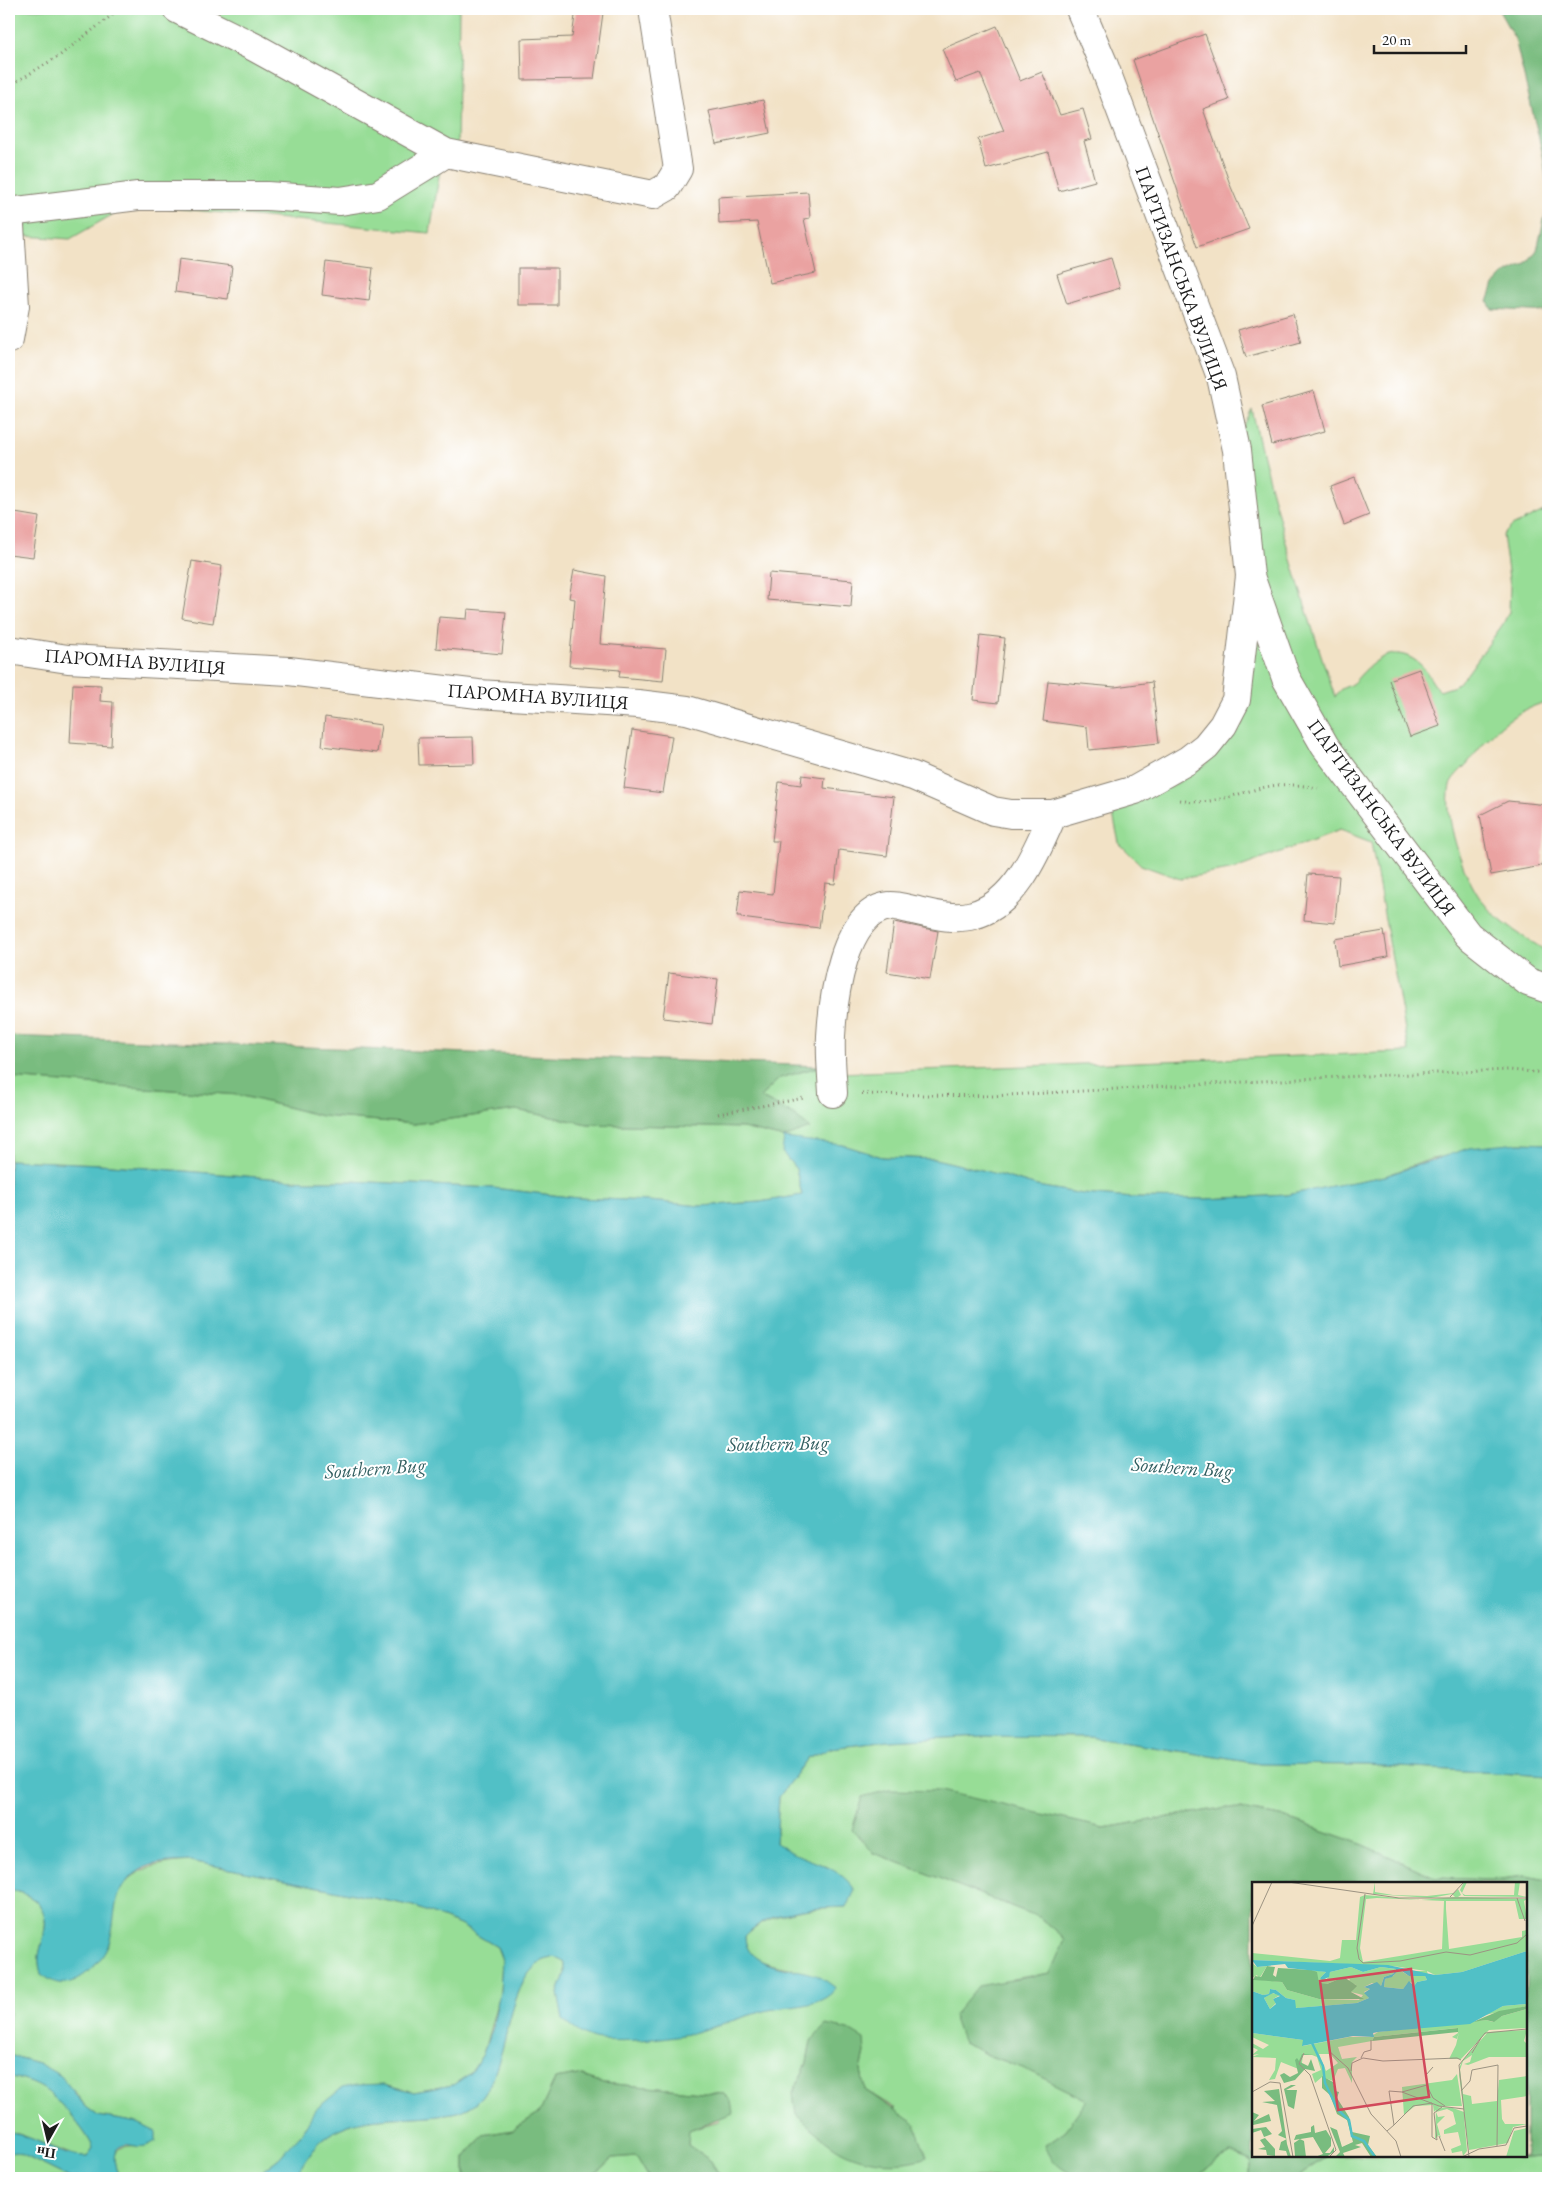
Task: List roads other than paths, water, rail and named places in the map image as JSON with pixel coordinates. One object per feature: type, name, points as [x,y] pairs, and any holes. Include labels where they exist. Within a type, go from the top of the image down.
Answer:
[{"type":"street","points":[[177,9],[256,48],[446,153],[653,196],[667,188],[678,169],[653,9]]},
{"type":"street","name":"ПАРТИЗАНСЬКА ВУЛИЦЯ","points":[[1080,9],[1121,109],[1220,377],[1237,450],[1250,576],[1286,678],[1326,746],[1468,935],[1528,982],[1548,989]]},
{"type":"street","points":[[9,339],[15,306],[9,210],[138,196],[266,196],[340,201],[378,195],[446,153]]},
{"type":"street","name":"ПАРОМНА ВУЛИЦЯ","points":[[9,650],[68,659],[289,671],[478,694],[638,704],[688,710],[913,776],[993,811],[1011,814],[1053,814],[1135,790],[1206,746],[1223,725],[1236,700],[1250,576]]},
{"type":"street","points":[[833,1093],[831,1036],[842,963],[849,943],[864,920],[875,911],[890,906],[950,916],[972,916],[992,906],[1008,892],[1023,874],[1037,851],[1053,814]]},
{"type":"water","name":"Southern Bug","points":[[784,1138],[843,1145],[882,1157],[935,1159],[1037,1186],[1083,1194],[1132,1198],[1206,1199],[1287,1195],[1385,1176],[1469,1148],[1519,1143],[1548,1144],[1548,1776],[1366,1765],[1261,1764],[1089,1737],[982,1736],[889,1741],[830,1748],[807,1758],[779,1797],[776,1843],[829,1868],[839,1874],[855,1890],[847,1907],[806,1909],[779,1915],[766,1920],[745,1936],[747,1947],[761,1961],[819,1976],[836,1988],[830,1995],[813,2003],[765,2011],[688,2034],[644,2040],[600,2040],[575,2030],[563,2020],[558,1993],[565,1974],[565,1962],[555,1957],[541,1962],[529,1973],[520,1989],[495,2071],[487,2089],[477,2102],[463,2110],[449,2114],[381,2119],[353,2124],[339,2129],[322,2140],[294,2178],[253,2178],[279,2158],[301,2134],[315,2110],[342,2088],[357,2085],[384,2084],[414,2092],[453,2085],[471,2073],[483,2054],[492,2027],[500,1992],[502,1960],[497,1947],[460,1925],[413,1906],[191,1861],[151,1865],[129,1878],[123,1886],[116,1904],[112,1933],[106,1950],[96,1964],[82,1977],[66,1983],[58,1983],[51,1981],[41,1974],[39,1961],[45,1928],[43,1912],[36,1901],[30,1897],[9,1890],[9,1160],[99,1164],[305,1181],[350,1181],[493,1188],[578,1198],[648,1201],[701,1206],[760,1202],[802,1195],[796,1169],[782,1152]]},
{"type":"water","points":[[9,2055],[38,2063],[61,2076],[85,2106],[98,2116],[138,2123],[156,2132],[156,2141],[147,2146],[125,2145],[116,2150],[114,2159],[120,2178],[70,2178],[19,2153],[9,2151],[9,2133],[29,2138],[67,2154],[77,2156],[87,2157],[93,2148],[79,2125],[48,2092],[34,2084],[9,2076]]}]
